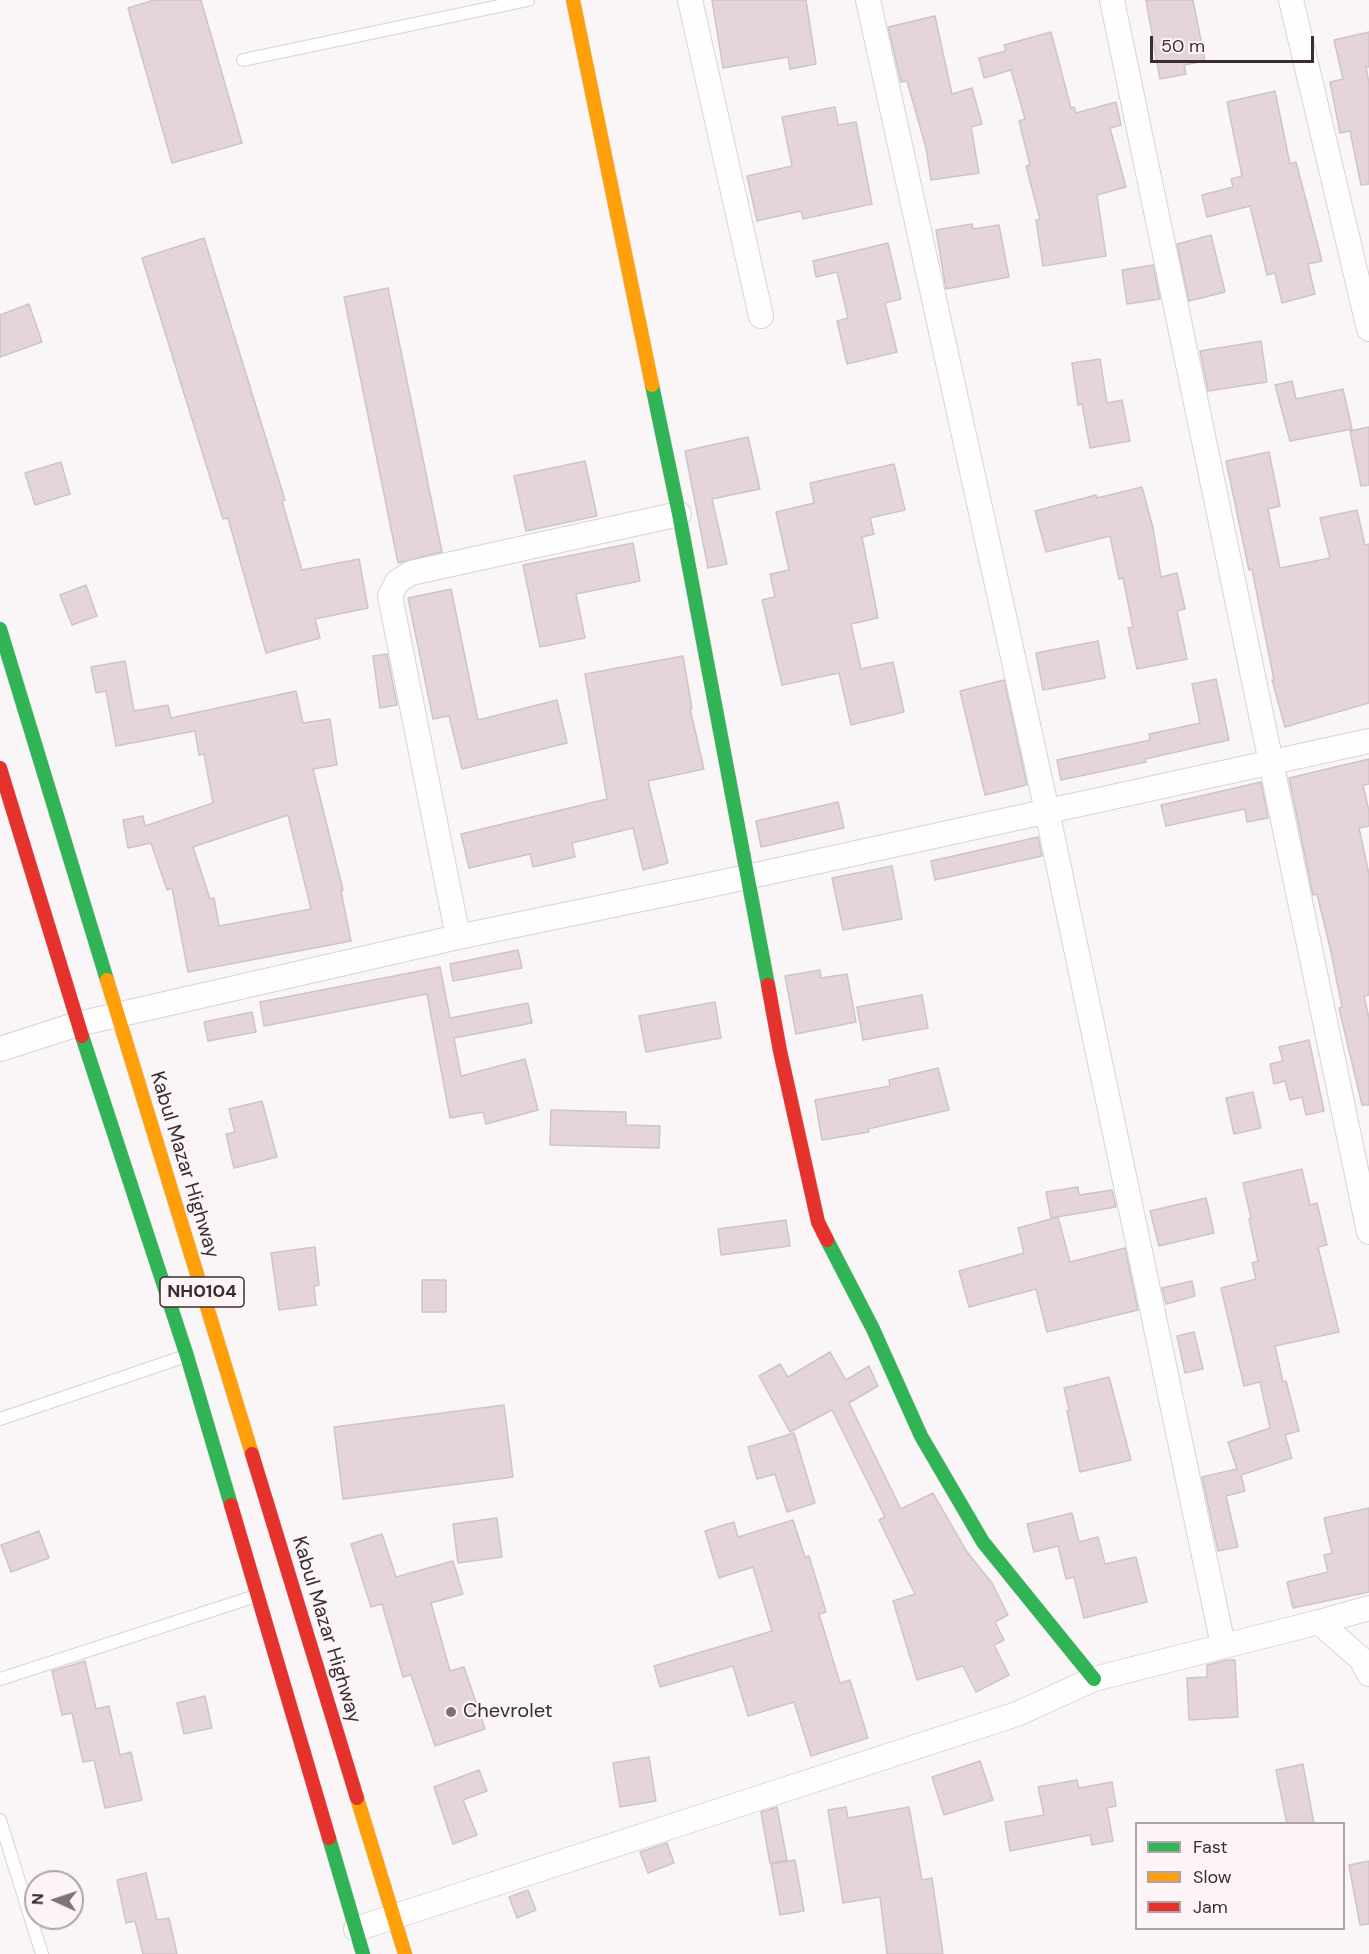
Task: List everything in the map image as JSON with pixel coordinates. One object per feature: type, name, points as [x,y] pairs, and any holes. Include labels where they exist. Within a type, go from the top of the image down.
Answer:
[{"type":"main road","points":[[573,0],[678,514],[780,1051],[818,1222],[873,1329],[921,1436],[984,1542],[1094,1678]]},
{"type":"main road","name":"Kabul Mazar Highway","points":[[0,629],[405,1954]]},
{"type":"main road","name":"NH0104","points":[[0,768],[78,1024],[187,1356],[363,1954]]},
{"type":"street","points":[[690,0],[761,316]]},
{"type":"street","points":[[868,0],[1047,811],[1223,1646]]},
{"type":"street","points":[[1112,0],[1369,1232]]},
{"type":"street","points":[[1291,0],[1369,328]]},
{"type":"street","points":[[458,937],[390,596],[397,582],[411,573],[678,514]]},
{"type":"street","points":[[0,1049],[78,1024],[458,937],[1369,741]]},
{"type":"street","points":[[356,1929],[1017,1714],[1094,1678],[1369,1608]]},
{"type":"street","points":[[1319,1622],[1361,1659],[1369,1674]]},
{"type":"lane","points":[[243,60],[528,0]]},
{"type":"lane","points":[[0,1419],[187,1356]]},
{"type":"lane","points":[[0,1679],[258,1596]]},
{"type":"lane","points":[[0,1820],[42,1954]]},
{"type":"building","points":[[154,0],[201,0],[242,143],[172,163],[128,8]]},
{"type":"building","points":[[712,0],[806,0],[816,64],[790,69],[788,57],[723,68]]},
{"type":"building","points":[[1146,0],[1193,0],[1205,61],[1184,65],[1186,74],[1160,79]]},
{"type":"building","points":[[935,16],[952,94],[972,88],[982,124],[971,127],[979,173],[931,180],[926,148],[907,81],[901,82],[888,27]]},
{"type":"building","points":[[1051,32],[1071,108],[1074,107],[1076,113],[1116,102],[1121,125],[1110,128],[1126,187],[1097,195],[1106,256],[1043,266],[1036,220],[1040,219],[1026,166],[1030,165],[1019,121],[1025,119],[1011,70],[984,78],[979,58],[1006,51],[1004,45]]},
{"type":"building","points":[[1369,32],[1369,67],[1366,67],[1369,83],[1369,184],[1361,185],[1350,131],[1340,133],[1330,82],[1343,79],[1334,40]]},
{"type":"building","points":[[1275,91],[1290,164],[1296,162],[1322,261],[1308,264],[1315,294],[1282,303],[1275,273],[1267,275],[1250,206],[1207,217],[1202,195],[1233,187],[1231,179],[1242,176],[1227,102]]},
{"type":"building","points":[[835,107],[838,125],[856,122],[872,204],[803,219],[801,211],[757,221],[747,176],[792,166],[782,117]]},
{"type":"building","points":[[972,224],[973,229],[999,225],[1009,277],[946,289],[936,230]]},
{"type":"building","points":[[1211,235],[1225,292],[1189,301],[1177,244]]},
{"type":"building","points":[[204,238],[285,500],[282,501],[302,570],[359,559],[368,608],[315,619],[320,638],[266,653],[228,518],[223,519],[142,258]]},
{"type":"building","points":[[888,243],[901,299],[885,303],[897,352],[847,364],[837,321],[848,318],[837,272],[816,277],[813,261]]},
{"type":"building","points":[[1153,265],[1160,299],[1127,304],[1122,270]]},
{"type":"building","points":[[388,288],[442,552],[398,563],[344,297]]},
{"type":"building","points":[[29,304],[42,342],[0,357],[0,315]]},
{"type":"building","points":[[1261,341],[1267,382],[1208,391],[1200,351]]},
{"type":"building","points":[[1100,359],[1107,403],[1122,400],[1130,441],[1090,448],[1082,404],[1078,405],[1072,363]]},
{"type":"building","points":[[1292,381],[1296,399],[1343,389],[1352,429],[1290,441],[1275,385]]},
{"type":"building","points":[[1369,427],[1369,485],[1361,486],[1350,431]]},
{"type":"building","points":[[748,437],[760,489],[712,499],[727,564],[708,568],[685,451]]},
{"type":"building","points":[[1269,452],[1280,506],[1268,509],[1280,568],[1330,558],[1320,518],[1357,510],[1365,545],[1369,544],[1369,703],[1285,727],[1272,680],[1274,680],[1252,569],[1249,570],[1226,461]]},
{"type":"building","points":[[585,461],[597,516],[526,531],[514,476]]},
{"type":"building","points":[[61,462],[70,494],[35,505],[25,473]]},
{"type":"building","points":[[894,464],[905,510],[870,518],[874,534],[862,537],[878,618],[851,624],[861,669],[893,662],[904,712],[851,725],[839,673],[782,685],[762,600],[775,597],[770,574],[789,570],[776,512],[814,503],[810,483]]},
{"type":"building","points":[[1142,487],[1153,528],[1161,577],[1177,573],[1185,609],[1177,611],[1187,659],[1137,669],[1128,628],[1133,627],[1123,578],[1119,579],[1110,536],[1046,552],[1035,511],[1096,495],[1097,498]]},
{"type":"building","points":[[633,543],[640,581],[576,594],[585,638],[540,647],[523,565]]},
{"type":"building","points":[[86,585],[97,616],[72,625],[60,595]]},
{"type":"building","points":[[451,589],[478,720],[557,700],[567,743],[462,769],[449,716],[433,719],[408,598]]},
{"type":"building","points":[[1098,641],[1105,678],[1043,690],[1036,653]]},
{"type":"building","points":[[387,654],[397,705],[380,708],[373,656]]},
{"type":"building","points":[[683,656],[692,709],[690,709],[704,769],[648,781],[668,863],[643,870],[633,828],[572,843],[575,857],[533,867],[530,854],[469,868],[461,834],[607,799],[585,674]]},
{"type":"building","points":[[125,661],[134,711],[168,705],[171,718],[296,691],[303,723],[330,719],[337,765],[313,769],[343,890],[341,891],[351,941],[188,972],[172,888],[167,890],[151,843],[128,848],[123,820],[143,816],[145,826],[213,803],[204,754],[199,755],[195,731],[116,746],[106,691],[96,693],[91,667]],"holes":[[[288,815],[311,909],[219,926],[214,898],[210,899],[193,847]]]},
{"type":"building","points":[[1216,679],[1229,740],[1145,759],[1146,762],[1061,780],[1057,760],[1150,740],[1149,734],[1200,723],[1192,684]]},
{"type":"building","points":[[1004,680],[1027,785],[985,795],[960,691]]},
{"type":"building","points":[[1369,759],[1369,784],[1363,785],[1369,811],[1369,826],[1359,828],[1369,874],[1369,995],[1364,996],[1369,1018],[1369,1105],[1362,1105],[1339,1008],[1342,1007],[1331,952],[1317,894],[1313,895],[1289,778]]},
{"type":"building","points":[[1261,782],[1268,818],[1247,822],[1245,809],[1166,826],[1161,805]]},
{"type":"building","points":[[838,802],[844,828],[761,847],[756,821]]},
{"type":"building","points":[[1038,837],[1042,856],[935,880],[931,861]]},
{"type":"building","points":[[892,866],[902,919],[843,930],[832,878]]},
{"type":"building","points":[[518,950],[522,968],[453,981],[450,964]]},
{"type":"building","points":[[440,967],[450,1018],[528,1003],[532,1023],[454,1038],[461,1076],[525,1059],[538,1110],[486,1124],[483,1112],[450,1118],[427,994],[264,1026],[260,1002]]},
{"type":"building","points":[[820,970],[821,978],[847,974],[856,1022],[796,1034],[785,976]]},
{"type":"building","points":[[922,995],[928,1028],[863,1040],[857,1007]]},
{"type":"building","points":[[715,1002],[721,1038],[646,1052],[639,1016]]},
{"type":"building","points":[[252,1012],[256,1032],[208,1041],[204,1022]]},
{"type":"building","points":[[1309,1040],[1324,1111],[1306,1115],[1302,1097],[1290,1100],[1285,1081],[1274,1084],[1270,1064],[1283,1061],[1279,1047]]},
{"type":"building","points":[[938,1068],[949,1110],[868,1129],[869,1132],[822,1140],[815,1100],[890,1086],[889,1080]]},
{"type":"building","points":[[1253,1092],[1261,1128],[1234,1134],[1226,1098]]},
{"type":"building","points":[[262,1101],[277,1157],[234,1168],[226,1134],[235,1132],[229,1109]]},
{"type":"building","points":[[551,1110],[626,1112],[626,1125],[660,1126],[659,1148],[550,1145]]},
{"type":"building","points":[[1302,1169],[1310,1205],[1317,1203],[1327,1245],[1318,1247],[1339,1332],[1275,1346],[1283,1382],[1286,1381],[1299,1431],[1285,1435],[1292,1458],[1241,1475],[1245,1491],[1226,1496],[1238,1547],[1218,1551],[1202,1477],[1237,1469],[1228,1442],[1270,1428],[1260,1382],[1244,1386],[1221,1288],[1256,1279],[1252,1263],[1258,1261],[1243,1183]]},
{"type":"building","points":[[1078,1187],[1079,1195],[1112,1190],[1116,1207],[1051,1218],[1046,1192]]},
{"type":"building","points":[[1206,1198],[1214,1233],[1159,1246],[1150,1211]]},
{"type":"building","points":[[1058,1217],[1070,1262],[1125,1248],[1138,1310],[1047,1332],[1036,1289],[969,1307],[959,1271],[1024,1253],[1018,1228]]},
{"type":"building","points":[[786,1220],[790,1246],[721,1255],[718,1229]]},
{"type":"building","points":[[315,1247],[319,1285],[314,1286],[316,1305],[279,1310],[271,1253]]},
{"type":"building","points":[[422,1280],[446,1280],[446,1312],[422,1312]]},
{"type":"building","points":[[1192,1281],[1195,1296],[1166,1304],[1162,1288]]},
{"type":"building","points":[[1194,1332],[1203,1369],[1185,1373],[1177,1336]]},
{"type":"building","points":[[830,1352],[846,1380],[869,1366],[878,1386],[849,1403],[901,1509],[933,1493],[967,1552],[992,1583],[1008,1615],[995,1622],[1004,1640],[994,1645],[1009,1675],[976,1692],[963,1666],[917,1680],[893,1601],[915,1594],[879,1520],[885,1517],[832,1410],[790,1432],[759,1376],[780,1364],[788,1377]]},
{"type":"building","points":[[1109,1377],[1131,1460],[1080,1472],[1064,1388]]},
{"type":"building","points":[[504,1405],[513,1477],[343,1499],[334,1427]]},
{"type":"building","points":[[794,1433],[815,1503],[787,1512],[775,1474],[757,1479],[748,1447]]},
{"type":"building","points":[[1369,1508],[1369,1592],[1293,1608],[1287,1582],[1328,1572],[1324,1555],[1332,1553],[1324,1518]]},
{"type":"building","points":[[1072,1513],[1079,1542],[1098,1537],[1105,1564],[1136,1557],[1147,1602],[1084,1618],[1074,1577],[1066,1579],[1058,1546],[1034,1552],[1027,1524]]},
{"type":"building","points":[[497,1518],[502,1557],[458,1563],[453,1524]]},
{"type":"building","points":[[793,1520],[805,1557],[809,1556],[826,1612],[819,1614],[840,1683],[850,1680],[868,1738],[811,1756],[794,1702],[748,1716],[733,1666],[660,1687],[654,1666],[772,1631],[753,1567],[719,1578],[705,1531],[734,1522],[738,1537]]},
{"type":"building","points":[[39,1531],[49,1558],[11,1572],[1,1545]]},
{"type":"building","points":[[382,1534],[396,1577],[453,1561],[463,1594],[431,1603],[450,1671],[464,1667],[485,1729],[435,1746],[411,1675],[403,1677],[382,1604],[371,1607],[351,1544]]},
{"type":"building","points":[[1235,1660],[1238,1717],[1189,1720],[1187,1678],[1207,1677],[1207,1665]]},
{"type":"building","points":[[85,1661],[96,1709],[109,1706],[120,1755],[131,1752],[142,1800],[105,1808],[94,1760],[83,1762],[72,1713],[62,1715],[52,1671]]},
{"type":"building","points":[[205,1696],[212,1728],[184,1734],[177,1703]]},
{"type":"building","points":[[649,1757],[656,1801],[620,1807],[613,1763]]},
{"type":"building","points":[[980,1761],[993,1800],[944,1815],[932,1777]]},
{"type":"building","points":[[1303,1764],[1314,1822],[1287,1822],[1276,1770]]},
{"type":"building","points":[[479,1770],[487,1791],[463,1800],[477,1835],[453,1844],[434,1787]]},
{"type":"building","points":[[1077,1780],[1079,1788],[1112,1782],[1116,1806],[1107,1808],[1113,1841],[1092,1845],[1090,1835],[1010,1851],[1005,1822],[1044,1815],[1038,1787]]},
{"type":"building","points":[[777,1807],[787,1860],[770,1863],[761,1812]]},
{"type":"building","points":[[846,1807],[848,1818],[909,1807],[922,1880],[932,1878],[943,1954],[887,1954],[880,1897],[843,1903],[828,1810]]},
{"type":"building","points":[[667,1843],[674,1863],[648,1873],[640,1852]]},
{"type":"building","points":[[795,1860],[804,1911],[780,1915],[771,1864]]},
{"type":"building","points":[[1369,1861],[1369,1924],[1360,1925],[1349,1865]]},
{"type":"building","points":[[146,1873],[157,1920],[169,1918],[177,1954],[143,1954],[135,1921],[126,1923],[117,1880]]},
{"type":"building","points":[[528,1890],[536,1910],[517,1918],[509,1897]]},
{"type":"traffic: fast","points":[[652,385],[679,514],[768,985]]},
{"type":"traffic: fast","points":[[0,629],[107,980]]},
{"type":"traffic: fast","points":[[82,1036],[187,1356],[231,1505]]},
{"type":"traffic: fast","points":[[827,1240],[873,1329],[921,1436],[983,1542],[1094,1679]]},
{"type":"traffic: fast","points":[[329,1838],[363,1954]]},
{"type":"traffic: slow","points":[[573,0],[652,385]]},
{"type":"traffic: slow","points":[[107,980],[252,1454]]},
{"type":"traffic: slow","points":[[357,1798],[405,1954]]},
{"type":"traffic: jam","points":[[0,768],[82,1036]]},
{"type":"traffic: jam","points":[[768,985],[780,1051],[818,1222],[827,1240]]},
{"type":"traffic: jam","points":[[252,1454],[357,1798]]},
{"type":"traffic: jam","points":[[231,1505],[329,1838]]},
{"type":"place","name":"Chevrolet","points":[[451,1712]]}]
